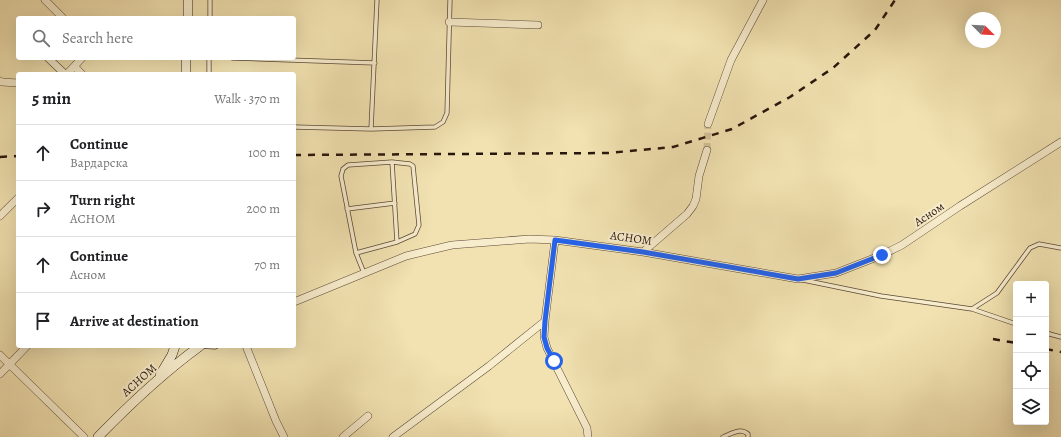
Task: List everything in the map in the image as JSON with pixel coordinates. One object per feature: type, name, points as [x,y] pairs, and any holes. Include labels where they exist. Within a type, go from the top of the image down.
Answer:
[{"type":"main road","points":[[188,0],[188,16]]},
{"type":"main road","points":[[186,60],[186,72]]},
{"type":"main road","points":[[156,381],[172,355],[174,348]]},
{"type":"main road","name":"АСНОМ","points":[[98,437],[156,381],[197,348]]},
{"type":"street","points":[[46,0],[61,16]]},
{"type":"street","points":[[708,124],[731,60],[763,0]]},
{"type":"street","points":[[449,22],[538,25]]},
{"type":"street","points":[[50,60],[64,72]]},
{"type":"street","points":[[69,72],[80,60]]},
{"type":"street","points":[[75,67],[80,72]]},
{"type":"street","points":[[0,81],[16,83]]},
{"type":"street","name":"Асном","points":[[798,279],[836,273],[882,255],[902,245],[1061,142]]},
{"type":"street","points":[[643,252],[687,214],[693,206],[708,150]]},
{"type":"street","points":[[0,216],[16,200]]},
{"type":"street","name":"АСНОМ","points":[[296,301],[406,256],[452,245],[529,239],[555,240],[643,252],[798,279]]},
{"type":"street","points":[[555,240],[544,337],[547,348],[587,428],[588,437]]},
{"type":"street","points":[[393,437],[489,366],[545,321]]},
{"type":"street","points":[[0,374],[25,348]]},
{"type":"street","points":[[247,348],[276,421],[284,437]]},
{"type":"street","points":[[0,355],[84,437]]},
{"type":"street","points":[[343,437],[368,416]]},
{"type":"lane","points":[[210,0],[210,16]]},
{"type":"lane","points":[[371,129],[377,0]]},
{"type":"lane","points":[[296,127],[371,129],[436,127],[443,122],[447,113],[450,0]]},
{"type":"lane","points":[[209,60],[210,72]]},
{"type":"lane","points":[[296,60],[375,62]]},
{"type":"lane","points":[[392,162],[398,242]]},
{"type":"lane","points":[[356,253],[398,242],[415,234],[419,226],[413,166],[407,163],[392,162],[348,165],[340,176],[356,253],[364,273]]},
{"type":"lane","points":[[347,209],[395,203]]},
{"type":"lane","points":[[972,309],[997,293],[1030,248],[1039,244],[1061,248]]},
{"type":"lane","name":"АСНОМ","points":[[798,279],[881,296],[972,309],[1013,323]]},
{"type":"lane","points":[[1049,334],[1061,336]]},
{"type":"lane","points":[[723,437],[739,430],[745,431],[748,434],[748,437]]},
{"type":"tunnel","points":[[707,150],[708,124]]},
{"type":"railway","points":[[296,155],[608,153],[673,147],[732,129],[790,97],[833,68],[875,30],[895,0]]},
{"type":"railway","points":[[0,157],[16,156]]},
{"type":"railway","points":[[993,339],[1013,342]]},
{"type":"railway","points":[[1049,350],[1061,352]]},
{"type":"route","points":[[554,361],[547,348],[544,337],[555,240],[643,252],[798,279],[836,273],[882,255]]}]
